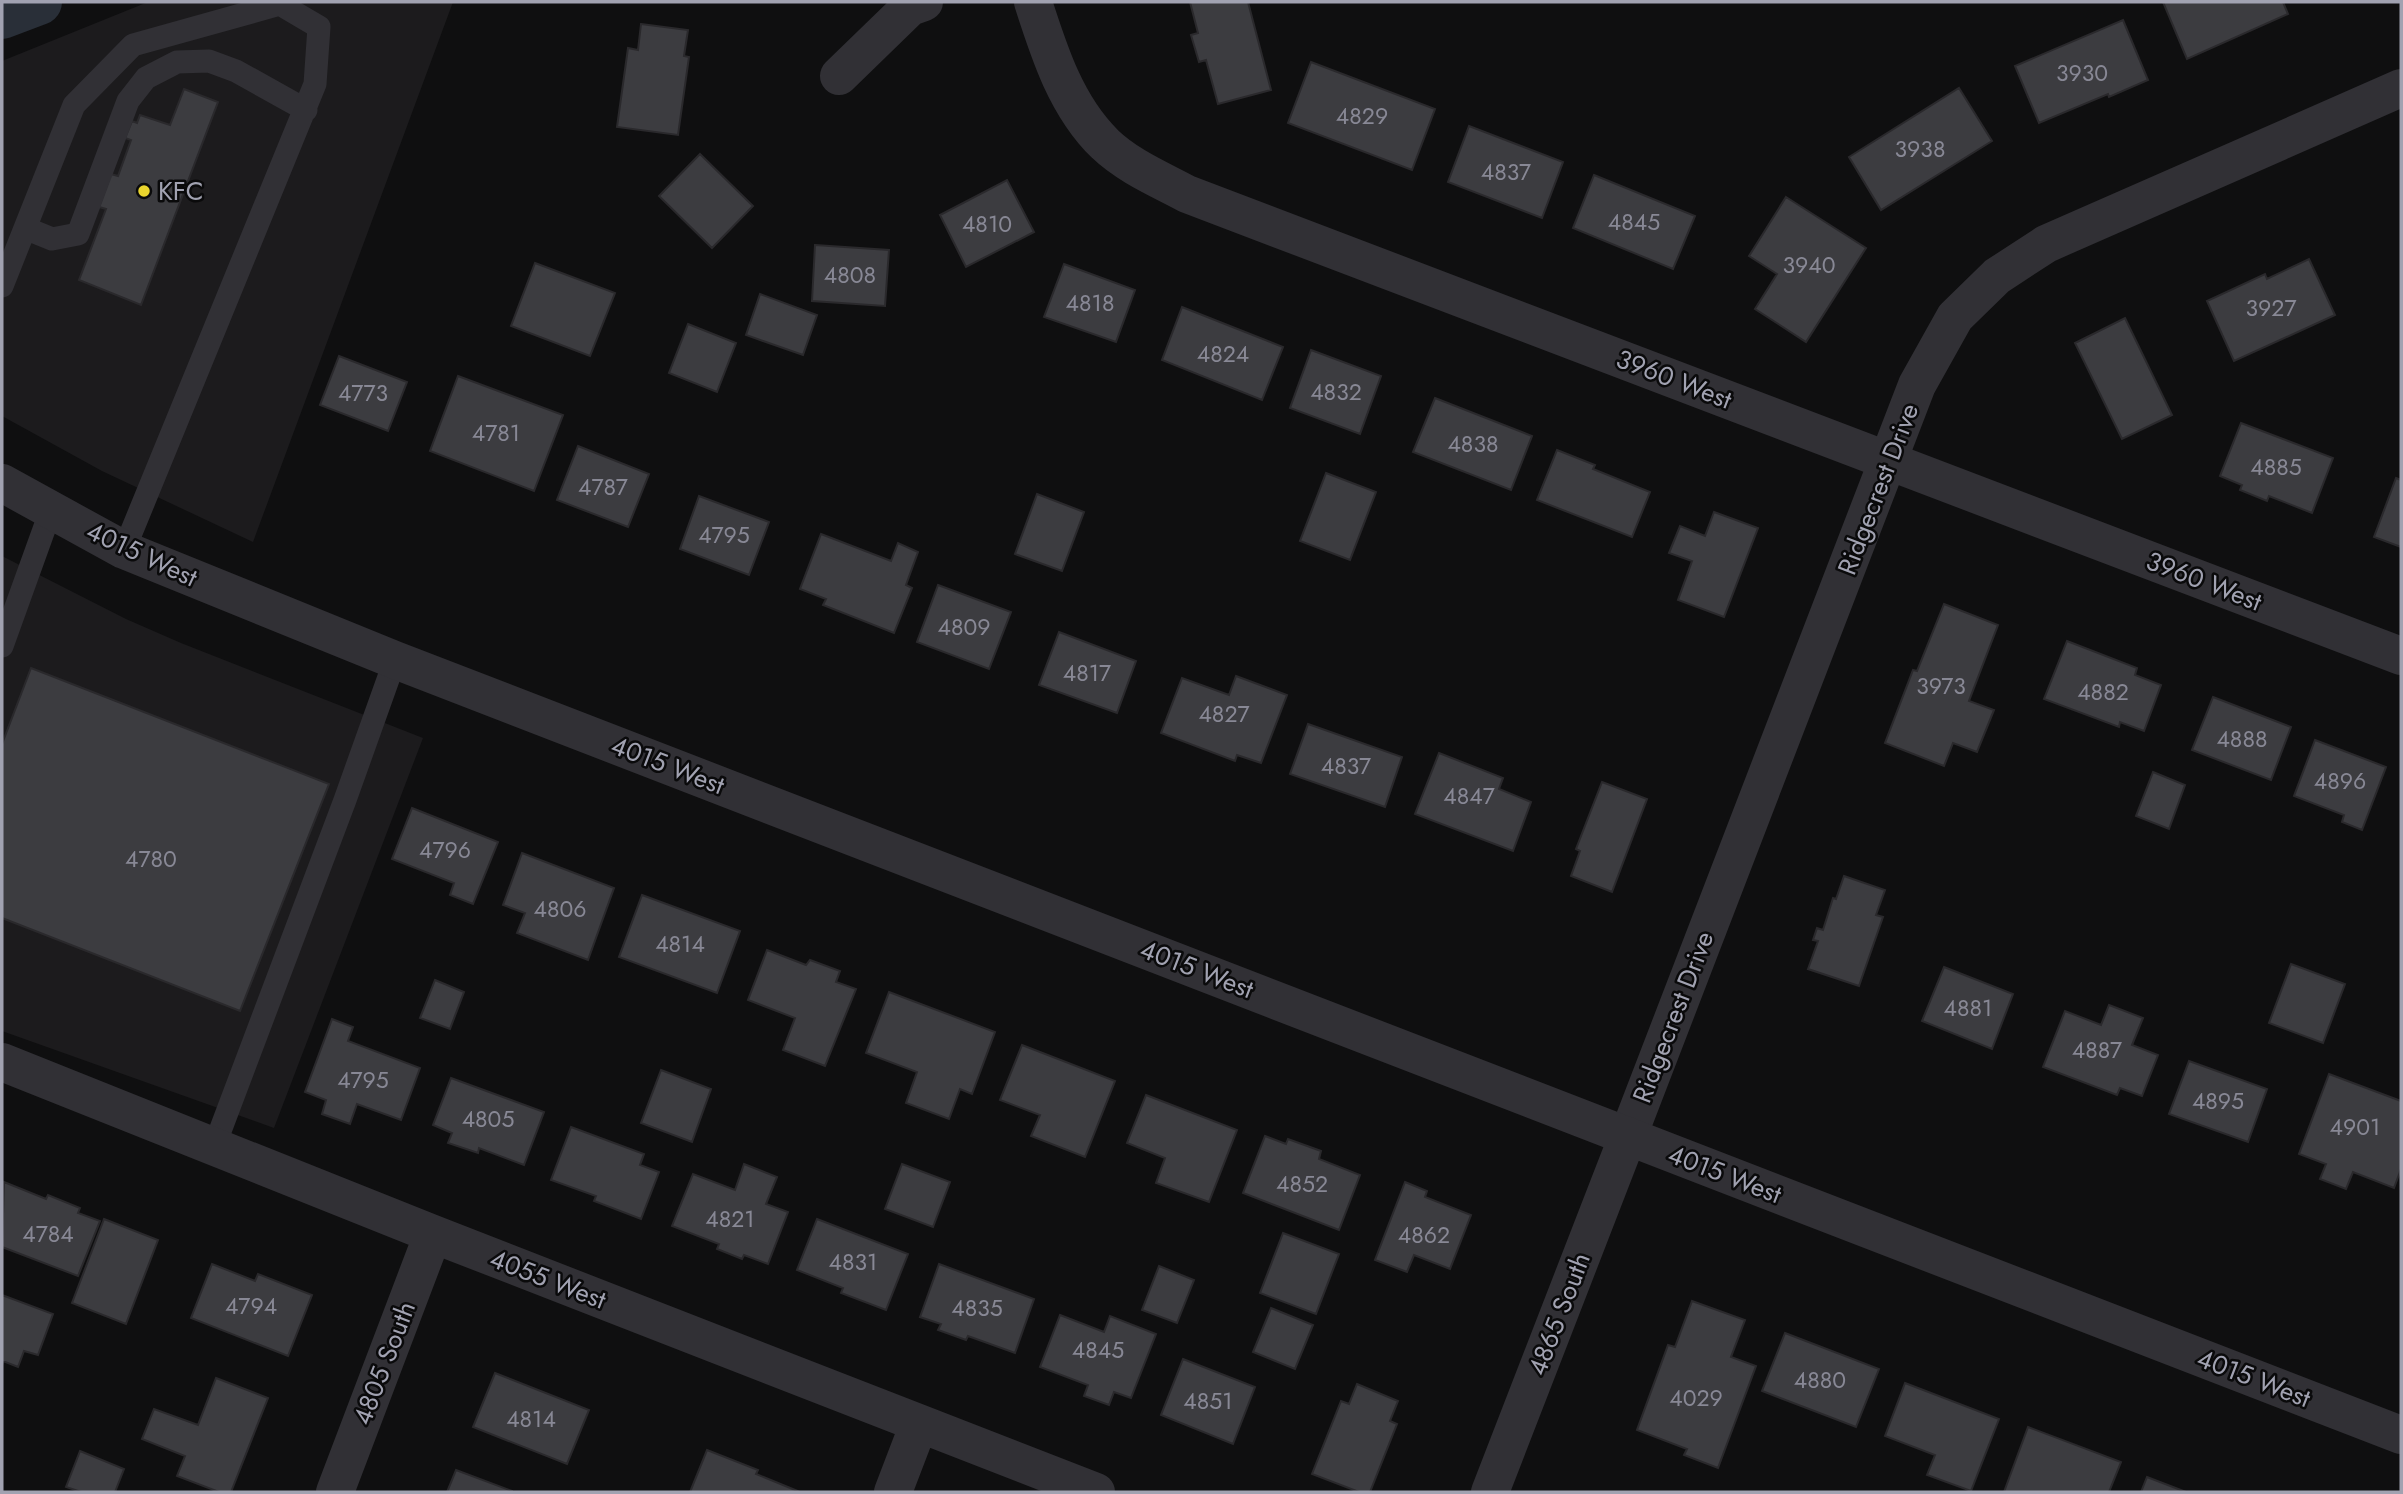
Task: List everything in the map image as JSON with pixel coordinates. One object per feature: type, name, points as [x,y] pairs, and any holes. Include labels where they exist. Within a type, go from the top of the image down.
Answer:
[{"type":"street","points":[[839,76],[910,7],[924,2]]},
{"type":"street","name":"3960 West","points":[[1033,2],[1054,65],[1076,107],[1105,144],[1143,171],[1187,194],[2401,656]]},
{"type":"street","name":"Ridgecrest Drive","points":[[1628,1136],[1917,385],[1955,317],[1997,276],[2046,244],[2401,88]]},
{"type":"street","name":"4015 West","points":[[2,482],[124,550],[396,660],[2401,1435]]},
{"type":"street","name":"4055 West","points":[[2,1062],[433,1234],[1096,1492]]},
{"type":"street","name":"4865 South","points":[[1490,1492],[1628,1136]]},
{"type":"street","name":"4805 South","points":[[335,1492],[433,1234]]},
{"type":"street","points":[[893,1492],[919,1424]]},
{"type":"lane","points":[[2,286],[74,105],[133,45],[280,4],[318,27],[315,84],[306,110],[124,550]]},
{"type":"lane","points":[[25,228],[52,239],[78,234],[128,101],[146,78],[177,62],[209,61],[236,71],[306,110]]},
{"type":"lane","points":[[2,646],[51,510]]},
{"type":"lane","points":[[214,1147],[396,660]]},
{"type":"shaded area","points":[[148,2],[453,2],[253,542],[102,471],[2,416],[2,61]]},
{"type":"shaded area","points":[[2,556],[126,619],[181,643],[423,738],[274,1128],[2,1031]]},
{"type":"building","points":[[1190,2],[1248,2],[1271,90],[1218,104],[1206,60],[1199,62],[1191,35],[1198,33]]},
{"type":"building","points":[[2163,2],[2283,2],[2288,14],[2187,59]]},
{"type":"building","points":[[2123,20],[2148,80],[2039,123],[2015,66]]},
{"type":"building","points":[[641,24],[688,30],[684,56],[689,57],[678,135],[617,127],[628,48],[638,50]]},
{"type":"building","points":[[1311,62],[1435,109],[1412,170],[1288,123]]},
{"type":"building","points":[[1959,88],[1992,141],[1881,210],[1849,157]]},
{"type":"building","name":"KFC","points":[[184,89],[218,102],[141,305],[79,280],[106,209],[99,207],[111,174],[118,176],[131,140],[125,138],[132,121],[137,123],[140,115],[170,125]]},
{"type":"building","points":[[1469,126],[1563,162],[1542,218],[1448,182]]},
{"type":"building","points":[[700,154],[753,206],[712,248],[659,196]]},
{"type":"building","points":[[1594,175],[1695,216],[1673,269],[1573,228]]},
{"type":"building","points":[[1007,180],[1034,232],[966,267],[940,215]]},
{"type":"building","points":[[1786,197],[1866,248],[1806,342],[1755,309],[1777,274],[1749,256]]},
{"type":"building","points":[[815,245],[889,250],[885,306],[812,301]]},
{"type":"building","points":[[2309,259],[2335,315],[2234,361],[2207,301],[2265,274],[2267,279]]},
{"type":"building","points":[[535,263],[615,293],[590,356],[511,326]]},
{"type":"building","points":[[1064,264],[1135,290],[1116,342],[1044,317]]},
{"type":"building","points":[[760,294],[817,315],[803,355],[746,335]]},
{"type":"building","points":[[1182,307],[1283,347],[1262,400],[1162,360]]},
{"type":"building","points":[[2125,318],[2172,415],[2122,439],[2075,343]]},
{"type":"building","points":[[688,324],[736,343],[717,392],[669,373]]},
{"type":"building","points":[[1311,350],[1381,376],[1360,434],[1290,408]]},
{"type":"building","points":[[339,356],[407,382],[388,431],[320,405]]},
{"type":"building","points":[[458,376],[563,415],[534,491],[430,451]]},
{"type":"building","points":[[1435,398],[1532,436],[1511,490],[1413,452]]},
{"type":"building","points":[[2241,423],[2333,458],[2312,513],[2269,496],[2267,501],[2240,490],[2242,485],[2220,476]]},
{"type":"building","points":[[578,446],[649,474],[628,527],[557,500]]},
{"type":"building","points":[[1557,450],[1595,465],[1593,469],[1650,492],[1632,537],[1537,500]]},
{"type":"building","points":[[1326,473],[1376,492],[1350,560],[1300,541]]},
{"type":"building","points":[[2396,478],[2401,480],[2401,547],[2374,537]]},
{"type":"building","points":[[1037,494],[1084,512],[1062,571],[1015,554]]},
{"type":"building","points":[[699,496],[769,522],[749,575],[680,549]]},
{"type":"building","points":[[1714,512],[1758,528],[1724,617],[1678,600],[1692,561],[1669,553],[1680,526],[1705,536]]},
{"type":"building","points":[[821,534],[891,561],[898,543],[918,552],[906,585],[912,588],[894,633],[823,605],[826,599],[800,589]]},
{"type":"building","points":[[938,585],[1011,612],[989,669],[917,642]]},
{"type":"building","points":[[1944,604],[1998,625],[1969,701],[1994,710],[1977,752],[1953,743],[1944,766],[1885,743],[1913,670],[1917,671]]},
{"type":"building","points":[[1059,632],[1136,661],[1117,713],[1039,685]]},
{"type":"building","points":[[2067,641],[2137,668],[2135,675],[2161,685],[2144,731],[2120,722],[2119,727],[2044,699]]},
{"type":"building","points":[[31,668],[329,784],[240,1011],[2,918],[2,744]]},
{"type":"building","points":[[1236,676],[1287,695],[1261,763],[1237,755],[1235,761],[1161,733],[1182,678],[1229,695]]},
{"type":"building","points":[[2213,697],[2291,727],[2271,780],[2192,750]]},
{"type":"building","points":[[1308,724],[1402,757],[1385,807],[1290,774]]},
{"type":"building","points":[[2315,740],[2386,767],[2362,830],[2342,822],[2344,815],[2294,796]]},
{"type":"building","points":[[1439,753],[1503,778],[1499,789],[1531,802],[1513,851],[1415,814]]},
{"type":"building","points":[[2153,772],[2185,785],[2169,829],[2136,816]]},
{"type":"building","points":[[1602,782],[1647,799],[1612,892],[1571,876],[1580,851],[1576,849]]},
{"type":"building","points":[[412,808],[498,842],[473,904],[450,895],[454,883],[392,859]]},
{"type":"building","points":[[522,853],[614,888],[588,960],[517,933],[525,913],[503,905]]},
{"type":"building","points":[[1844,876],[1885,890],[1876,915],[1883,917],[1859,986],[1808,969],[1818,941],[1813,940],[1817,928],[1823,930],[1833,898],[1836,899]]},
{"type":"building","points":[[642,895],[740,931],[717,993],[619,957]]},
{"type":"building","points":[[767,950],[806,965],[810,960],[840,971],[836,982],[856,989],[825,1066],[783,1050],[795,1018],[748,1000]]},
{"type":"building","points":[[2291,964],[2345,984],[2323,1043],[2269,1023]]},
{"type":"building","points":[[1944,967],[2013,994],[1992,1049],[1922,1021]]},
{"type":"building","points":[[435,980],[464,992],[450,1029],[420,1018]]},
{"type":"building","points":[[889,992],[995,1032],[972,1094],[960,1089],[949,1119],[906,1103],[917,1072],[866,1053]]},
{"type":"building","points":[[2109,1005],[2143,1018],[2132,1045],[2158,1055],[2142,1096],[2120,1088],[2117,1095],[2043,1067],[2065,1011],[2101,1025]]},
{"type":"building","points":[[332,1019],[353,1027],[348,1041],[420,1068],[401,1120],[357,1104],[350,1124],[322,1114],[326,1100],[305,1092]]},
{"type":"building","points":[[1022,1045],[1115,1081],[1085,1157],[1031,1136],[1040,1115],[1000,1100]]},
{"type":"building","points":[[2189,1061],[2267,1089],[2248,1142],[2169,1114]]},
{"type":"building","points":[[661,1070],[711,1089],[692,1142],[641,1123]]},
{"type":"building","points":[[2329,1074],[2401,1101],[2401,1169],[2394,1188],[2353,1172],[2346,1189],[2320,1179],[2326,1164],[2299,1154]]},
{"type":"building","points":[[451,1078],[544,1112],[524,1165],[479,1148],[478,1153],[448,1143],[452,1133],[433,1125]]},
{"type":"building","points":[[1146,1095],[1237,1130],[1209,1202],[1156,1183],[1165,1158],[1127,1143]]},
{"type":"building","points":[[571,1127],[644,1154],[640,1165],[659,1172],[641,1219],[594,1201],[596,1196],[551,1180]]},
{"type":"building","points":[[1265,1136],[1286,1144],[1288,1139],[1321,1151],[1319,1159],[1360,1175],[1339,1230],[1243,1193]]},
{"type":"building","points":[[744,1164],[777,1177],[766,1204],[788,1212],[768,1264],[744,1255],[742,1259],[717,1249],[719,1244],[672,1226],[693,1174],[735,1190]]},
{"type":"building","points":[[902,1164],[950,1182],[933,1227],[885,1209]]},
{"type":"building","points":[[4,1182],[46,1199],[48,1195],[80,1208],[78,1213],[100,1221],[78,1276],[2,1247]]},
{"type":"building","points":[[1405,1182],[1427,1191],[1425,1197],[1471,1215],[1450,1269],[1414,1255],[1407,1272],[1375,1260]]},
{"type":"building","points":[[104,1219],[158,1240],[126,1324],[72,1303]]},
{"type":"building","points":[[817,1219],[908,1254],[886,1310],[841,1293],[843,1288],[797,1270]]},
{"type":"building","points":[[1283,1233],[1339,1254],[1316,1314],[1260,1293]]},
{"type":"building","points":[[212,1264],[255,1281],[258,1274],[312,1295],[288,1356],[191,1318]]},
{"type":"building","points":[[939,1264],[1034,1299],[1015,1353],[968,1336],[966,1340],[938,1330],[941,1324],[920,1317]]},
{"type":"building","points":[[1159,1266],[1194,1280],[1177,1323],[1142,1310]]},
{"type":"building","points":[[2,1295],[53,1314],[38,1355],[24,1351],[18,1367],[3,1361],[2,1365]]},
{"type":"building","points":[[1692,1301],[1745,1320],[1731,1357],[1756,1366],[1718,1468],[1684,1455],[1687,1449],[1637,1430],[1668,1345],[1675,1347]]},
{"type":"building","points":[[1271,1308],[1313,1325],[1295,1369],[1253,1352]]},
{"type":"building","points":[[1060,1315],[1104,1332],[1110,1316],[1156,1334],[1131,1398],[1114,1392],[1109,1405],[1084,1396],[1088,1385],[1040,1367]]},
{"type":"building","points":[[1785,1333],[1879,1369],[1856,1427],[1762,1391]]},
{"type":"building","points":[[1183,1359],[1255,1387],[1233,1444],[1161,1415]]},
{"type":"building","points":[[495,1373],[589,1410],[567,1464],[473,1427]]},
{"type":"building","points":[[216,1378],[268,1398],[231,1492],[219,1492],[177,1476],[185,1456],[142,1439],[154,1409],[198,1425]]},
{"type":"building","points":[[1905,1383],[1999,1419],[1971,1491],[1927,1475],[1935,1455],[1885,1436]]},
{"type":"building","points":[[1357,1384],[1398,1401],[1390,1421],[1397,1424],[1370,1492],[1359,1492],[1312,1474],[1341,1401],[1349,1404]]},
{"type":"building","points":[[2028,1427],[2121,1462],[2109,1492],[2004,1492]]},
{"type":"building","points":[[707,1450],[758,1470],[756,1474],[800,1492],[690,1492]]},
{"type":"building","points":[[80,1451],[124,1469],[115,1492],[81,1492],[66,1487]]},
{"type":"building","points":[[456,1470],[512,1491],[512,1492],[447,1492]]},
{"type":"building","points":[[2147,1477],[2186,1492],[2141,1492]]},
{"type":"waterway","points":[[2,16],[39,2]]},
{"type":"place","name":"KFC","points":[[144,191]]}]
